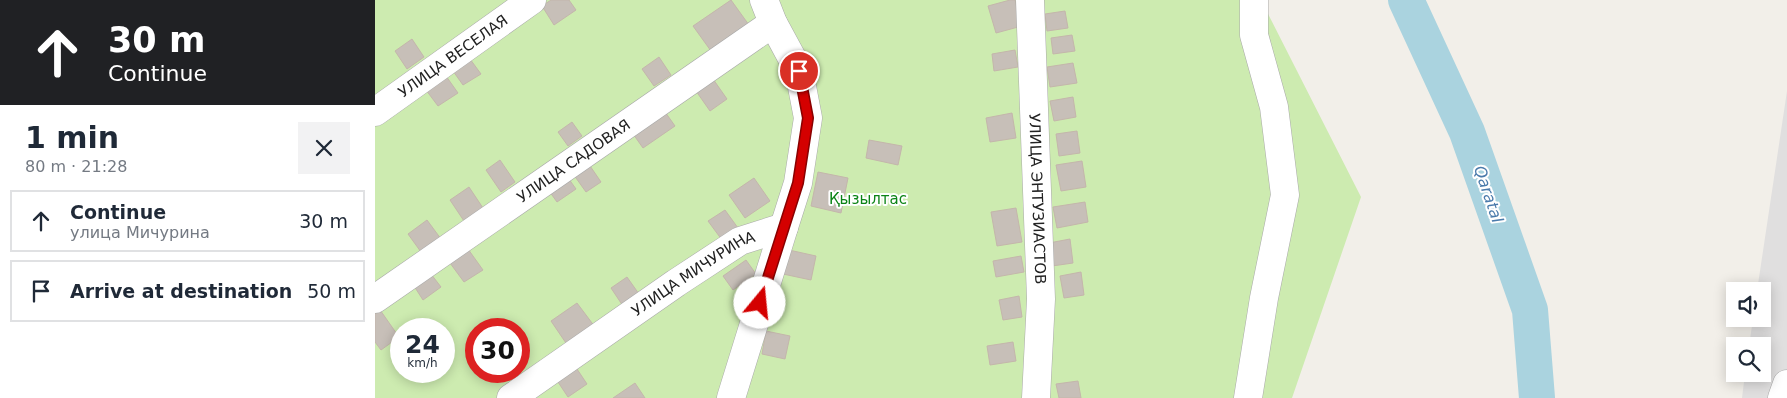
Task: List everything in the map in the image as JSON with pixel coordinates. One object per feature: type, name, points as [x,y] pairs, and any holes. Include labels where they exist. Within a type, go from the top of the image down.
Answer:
[{"type":"street","name":"УЛИЦА ВЕСЕЛАЯ","points":[[375,112],[532,0]]},
{"type":"street","name":"УЛИЦА ЭНТУЗИАСТОВ","points":[[1030,0],[1041,299],[1036,398]]},
{"type":"street","points":[[1248,398],[1264,298],[1285,195],[1274,107],[1255,35],[1254,0]]},
{"type":"street","points":[[731,398],[798,183],[808,118],[799,71],[768,12]]},
{"type":"street","name":"УЛИЦА САДОВАЯ","points":[[375,299],[768,12]]},
{"type":"street","name":"УЛИЦА МИЧУРИНА","points":[[511,398],[676,283],[740,241],[784,227]]},
{"type":"street","points":[[1782,398],[1787,384]]},
{"type":"shaded area","points":[[1787,91],[1787,398],[1742,398],[1744,382],[1771,382],[1771,337],[1750,337],[1752,327],[1771,327],[1771,282],[1758,282]]},
{"type":"green space","name":"Қызылтас","points":[[375,0],[1261,0],[1361,197],[1292,398],[375,398]]},
{"type":"building","points":[[551,0],[569,0],[576,10],[554,25],[542,6]]},
{"type":"building","points":[[731,0],[749,25],[711,51],[693,26]]},
{"type":"building","points":[[1015,0],[1022,26],[996,33],[988,6]]},
{"type":"building","points":[[1065,11],[1068,28],[1047,31],[1045,14]]},
{"type":"building","points":[[1072,35],[1075,51],[1053,54],[1051,38]]},
{"type":"building","points":[[412,39],[424,57],[407,69],[395,51]]},
{"type":"building","points":[[1015,50],[1018,67],[994,71],[992,54]]},
{"type":"building","points":[[659,57],[671,75],[654,86],[642,69]]},
{"type":"building","points":[[470,59],[481,74],[463,85],[453,71]]},
{"type":"building","points":[[1073,63],[1077,83],[1050,87],[1047,67]]},
{"type":"building","points":[[446,76],[458,93],[438,106],[426,90]]},
{"type":"building","points":[[713,79],[727,99],[710,111],[696,91]]},
{"type":"building","points":[[1073,97],[1076,117],[1054,121],[1050,101]]},
{"type":"building","points":[[663,109],[675,126],[643,148],[631,131]]},
{"type":"building","points":[[1012,113],[1016,138],[990,142],[986,118]]},
{"type":"building","points":[[572,122],[582,136],[568,146],[558,132]]},
{"type":"building","points":[[1077,131],[1080,153],[1059,156],[1056,134]]},
{"type":"building","points":[[869,140],[902,146],[898,165],[866,158]]},
{"type":"building","points":[[500,160],[515,182],[501,192],[486,170]]},
{"type":"building","points":[[586,160],[601,182],[586,192],[571,171]]},
{"type":"building","points":[[1082,161],[1086,187],[1061,191],[1056,165]]},
{"type":"building","points":[[818,172],[848,178],[841,213],[811,206]]},
{"type":"building","points":[[566,175],[576,189],[557,202],[547,188]]},
{"type":"building","points":[[754,178],[770,201],[745,218],[729,195]]},
{"type":"building","points":[[469,187],[483,208],[464,221],[450,200]]},
{"type":"building","points":[[1085,202],[1088,222],[1057,228],[1053,207]]},
{"type":"building","points":[[1016,208],[1022,242],[997,246],[991,212]]},
{"type":"building","points":[[725,210],[738,228],[722,240],[708,221]]},
{"type":"building","points":[[427,220],[441,239],[421,252],[408,234]]},
{"type":"building","points":[[1070,239],[1073,263],[1052,266],[1049,243]]},
{"type":"building","points":[[468,249],[483,270],[464,282],[450,263]]},
{"type":"building","points":[[789,250],[816,256],[811,280],[783,274]]},
{"type":"building","points":[[1021,256],[1024,272],[996,277],[993,261]]},
{"type":"building","points":[[746,260],[756,274],[733,290],[723,276]]},
{"type":"building","points":[[1081,272],[1084,295],[1064,298],[1060,276]]},
{"type":"building","points":[[431,274],[441,287],[423,300],[414,286]]},
{"type":"building","points":[[627,277],[639,294],[623,306],[611,288]]},
{"type":"building","points":[[1019,296],[1022,317],[1003,320],[999,300]]},
{"type":"building","points":[[577,303],[595,327],[568,346],[551,321]]},
{"type":"building","points":[[378,307],[390,324],[390,344],[381,350],[375,342],[375,309]]},
{"type":"building","points":[[766,331],[790,336],[785,359],[762,354]]},
{"type":"building","points":[[1013,342],[1016,361],[990,365],[987,346]]},
{"type":"building","points":[[575,366],[587,384],[568,397],[556,379]]},
{"type":"building","points":[[1078,381],[1081,398],[1059,398],[1056,384]]},
{"type":"building","points":[[635,383],[645,398],[613,398]]},
{"type":"waterway","name":"Qaratal","points":[[1406,0],[1467,132],[1530,310],[1537,398]]},
{"type":"route","points":[[760,303],[798,183],[808,118],[799,71]]}]
